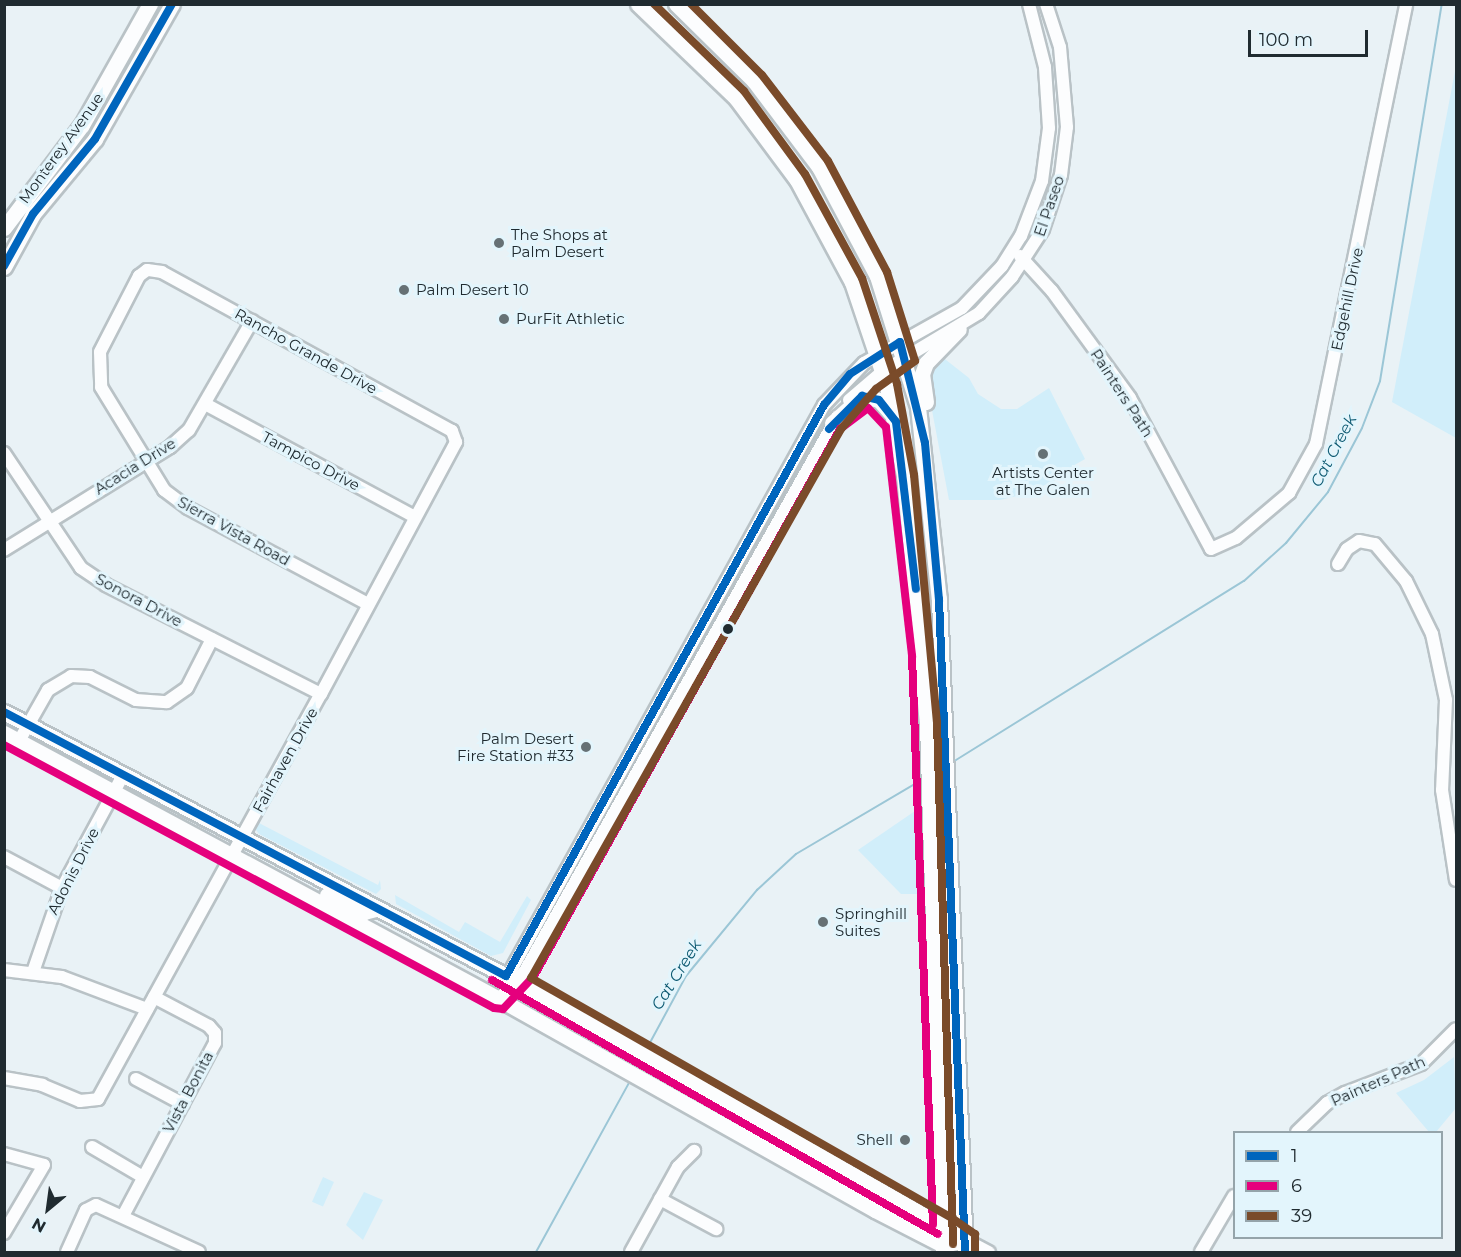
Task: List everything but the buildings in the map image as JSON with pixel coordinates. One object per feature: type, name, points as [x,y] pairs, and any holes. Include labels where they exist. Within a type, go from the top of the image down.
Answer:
[{"type":"main road","name":"Monterey Avenue","points":[[4,228],[82,125],[111,78],[150,4]]},
{"type":"main road","name":"Monterey Avenue","points":[[4,267],[33,214],[95,139],[172,4]]},
{"type":"main road","points":[[638,4],[736,98],[797,180],[852,282],[878,354],[896,422],[922,655],[943,1249]]},
{"type":"main road","points":[[676,4],[754,81],[819,167],[877,276],[905,358],[927,461],[944,708],[965,1246]]},
{"type":"main road","points":[[56,185],[61,165],[96,117],[111,78]]},
{"type":"main road","points":[[927,461],[930,422],[922,374],[932,354],[959,329]]},
{"type":"main road","points":[[832,423],[855,400],[871,396],[896,422]]},
{"type":"main road","points":[[922,655],[932,667],[944,708]]},
{"type":"main road","points":[[4,712],[511,979],[943,1225],[965,1246]]},
{"type":"main road","points":[[4,733],[499,999],[943,1249],[965,1246]]},
{"type":"main road","points":[[281,882],[309,886],[364,912],[378,908]]},
{"type":"main road","points":[[736,1134],[761,1137],[813,1161],[825,1158]]},
{"type":"main road","points":[[815,1178],[830,1173],[862,1190],[885,1193]]},
{"type":"main road","points":[[874,1210],[927,1252]]},
{"type":"street","name":"El Paseo","points":[[511,979],[814,421],[850,374],[878,354],[962,308],[1013,251],[1040,189],[1049,128],[1045,68],[1029,4]]},
{"type":"street","name":"El Paseo","points":[[511,979],[832,423],[850,399],[883,371],[959,329],[995,297],[1024,260],[1050,213],[1065,147],[1063,67],[1046,4]]},
{"type":"street","name":"Edgehill Drive","points":[[1211,549],[1236,538],[1270,512],[1289,493],[1316,444],[1406,4]]},
{"type":"street","name":"Painters Path","points":[[1013,251],[1024,260],[1130,398],[1211,549]]},
{"type":"street","name":"Rancho Grande Drive","points":[[147,270],[162,272],[452,431],[456,442]]},
{"type":"street","name":"Sierra Vista Road","points":[[147,270],[139,276],[100,352],[101,387],[164,490],[188,508],[368,604]]},
{"type":"street","name":"Acacia Drive","points":[[4,550],[147,460],[189,430],[207,405],[252,321]]},
{"type":"street","name":"Tampico Drive","points":[[207,405],[415,517]]},
{"type":"street","name":"Fairhaven Drive","points":[[4,1078],[89,1102],[98,1099],[321,694],[456,442]]},
{"type":"street","name":"Sonora Drive","points":[[4,453],[81,567],[212,639],[321,694]]},
{"type":"street","points":[[1338,564],[1359,541],[1375,544],[1406,581],[1432,634],[1446,700],[1442,790],[1456,880]]},
{"type":"street","points":[[19,741],[48,690],[71,676],[90,677],[136,700],[167,702],[187,688],[212,639]]},
{"type":"street","name":"Adonis Drive","points":[[33,972],[62,888],[123,775]]},
{"type":"street","points":[[4,858],[62,888]]},
{"type":"street","points":[[4,970],[33,972],[92,985],[147,1009]]},
{"type":"street","points":[[499,999],[511,979]]},
{"type":"street","name":"Vista Bonita","points":[[124,1214],[215,1043],[215,1033],[154,996]]},
{"type":"street","name":"Painters Path","points":[[1298,1131],[1345,1093],[1421,1064],[1456,1029]]},
{"type":"street","points":[[136,1079],[183,1104]]},
{"type":"street","points":[[92,1147],[143,1177]]},
{"type":"street","points":[[630,1252],[678,1167],[694,1151]]},
{"type":"street","points":[[4,1154],[44,1165],[4,1233]]},
{"type":"street","points":[[1201,1252],[1233,1198]]},
{"type":"street","points":[[660,1199],[716,1229]]},
{"type":"street","points":[[67,1252],[86,1210],[96,1205],[124,1214],[199,1252]]},
{"type":"street","points":[[965,1246],[989,1252]]},
{"type":"shaded area","points":[[1456,66],[1456,438],[1392,402]]},
{"type":"shaded area","points":[[941,356],[969,378],[978,394],[1001,409],[1017,409],[1049,388],[1085,459],[1066,470],[1068,474],[1026,494],[1000,500],[949,500],[927,384]]},
{"type":"shaded area","points":[[915,811],[917,894],[901,894],[858,850]]},
{"type":"shaded area","points":[[259,823],[378,885],[380,880],[381,889],[376,894],[259,834],[253,826]]},
{"type":"shaded area","points":[[395,895],[459,932],[465,922],[500,942],[527,896],[531,900],[503,953],[491,956],[396,904]]},
{"type":"shaded area","points":[[1454,1057],[1456,1108],[1437,1131],[1428,1131],[1396,1093],[1424,1080]]},
{"type":"shaded area","points":[[323,1177],[334,1182],[323,1207],[312,1202]]},
{"type":"shaded area","points":[[364,1192],[383,1200],[363,1240],[346,1225]]},
{"type":"waterway","name":"Cat Creek","points":[[956,760],[1244,581],[1286,543],[1328,492],[1362,428],[1380,381],[1442,4]]},
{"type":"waterway","name":"Cat Creek","points":[[646,1050],[686,976],[757,890],[796,854],[918,782]]},
{"type":"waterway","name":"Cat Creek","points":[[536,1252],[631,1079]]},
{"type":"transit line","name":"1","points":[[4,266],[33,214],[95,139],[172,4]]},
{"type":"transit line","name":"39","points":[[654,4],[744,91],[805,174],[862,278],[897,384],[914,475],[937,722],[953,1244]]},
{"type":"transit line","name":"39","points":[[691,4],[762,75],[828,161],[887,272],[915,361],[876,389],[841,429],[531,978],[949,1216],[975,1234],[975,1252]]},
{"type":"transit line","name":"1","points":[[4,712],[506,976],[824,405],[850,374],[900,342],[925,443],[939,599],[965,1252]]},
{"type":"transit line","name":"1","points":[[829,429],[862,396],[879,400],[896,422],[916,589]]},
{"type":"transit line","name":"6","points":[[4,745],[494,1008],[503,1009],[534,976],[840,429],[868,408],[886,427],[912,656],[933,1225]]},
{"type":"transit line","name":"6","points":[[492,980],[938,1234]]},
{"type":"place","name":"The Shops at Palm Desert","points":[[499,243]]},
{"type":"place","name":"Palm Desert 10","points":[[404,290]]},
{"type":"place","name":"PurFit Athletic","points":[[504,319]]},
{"type":"place","name":"Artists Center at The Galen","points":[[1043,454]]},
{"type":"place","name":"Palm Desert Fire Station #33","points":[[586,747]]},
{"type":"place","name":"Springhill Suites","points":[[823,922]]},
{"type":"place","name":"Shell","points":[[905,1140]]}]
